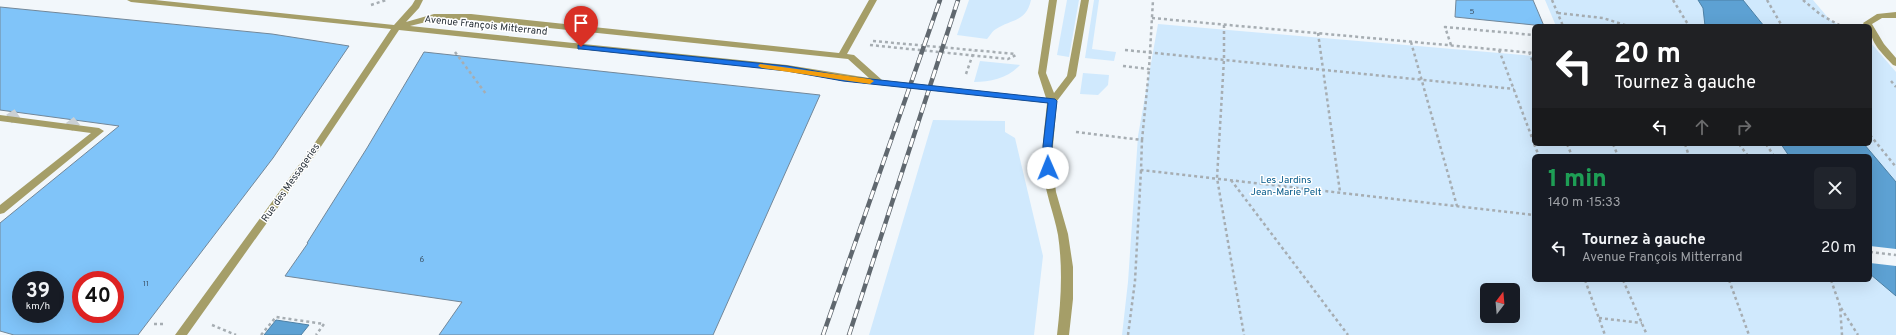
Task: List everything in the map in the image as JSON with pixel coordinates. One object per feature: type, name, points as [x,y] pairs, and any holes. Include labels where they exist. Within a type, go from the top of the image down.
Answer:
[{"type":"street","name":"Avenue François Mitterrand","points":[[131,0],[787,68],[843,78],[1052,101]]},
{"type":"street","name":"Rue des Messageries","points":[[180,335],[315,149],[396,28],[416,6],[419,0]]},
{"type":"street","points":[[842,56],[873,0]]},
{"type":"street","points":[[1053,0],[1042,73],[1052,101],[1048,146],[1048,168],[1052,192],[1063,234],[1067,267],[1067,299],[1063,335]]},
{"type":"street","points":[[1052,101],[1071,76],[1075,61],[1085,0]]},
{"type":"street","points":[[1871,24],[1880,16],[1896,15]]},
{"type":"street","points":[[396,28],[434,17],[471,17],[851,57],[879,82]]},
{"type":"street","points":[[1872,31],[1880,45],[1896,63]]},
{"type":"street","points":[[0,118],[98,131],[0,210]]},
{"type":"path","points":[[1128,335],[1135,281],[1142,140],[1149,69],[1153,0]]},
{"type":"path","points":[[1552,0],[1562,24]]},
{"type":"path","points":[[1673,0],[1688,24]]},
{"type":"path","points":[[1767,0],[1781,24]]},
{"type":"path","points":[[1803,0],[1821,15],[1837,24]]},
{"type":"path","points":[[1558,13],[1602,17],[1623,24]]},
{"type":"path","points":[[1152,18],[1532,53]]},
{"type":"path","points":[[1224,25],[1224,60],[1217,178],[1244,335]]},
{"type":"path","points":[[1451,45],[1445,27],[1532,35]]},
{"type":"path","points":[[1318,33],[1340,192]]},
{"type":"path","points":[[1411,42],[1423,80],[1457,206]]},
{"type":"path","points":[[452,49],[486,94]]},
{"type":"path","points":[[1125,50],[1514,89]]},
{"type":"path","points":[[1499,50],[1532,138]]},
{"type":"path","points":[[964,80],[974,51]]},
{"type":"path","points":[[1529,52],[1532,59]]},
{"type":"path","points":[[1123,66],[1149,69]]},
{"type":"path","points":[[1076,132],[1142,140]]},
{"type":"path","points":[[1872,137],[1896,167]]},
{"type":"path","points":[[1141,170],[1532,215]]},
{"type":"path","points":[[1231,180],[1348,335]]},
{"type":"path","points":[[1872,252],[1896,255]]},
{"type":"path","points":[[1586,282],[1605,335]]},
{"type":"path","points":[[1624,282],[1647,335]]},
{"type":"path","points":[[1730,282],[1748,335]]},
{"type":"path","points":[[1832,282],[1840,306],[1858,335]]},
{"type":"path","points":[[1840,306],[1842,335]]},
{"type":"path","points":[[261,335],[276,317],[324,324],[316,335]]},
{"type":"path","points":[[1599,318],[1642,324]]},
{"type":"green space","points":[[969,0],[1031,0],[1029,7],[1022,16],[995,30],[987,39],[957,35]]},
{"type":"green space","points":[[1067,0],[1079,0],[1069,57],[1057,55]]},
{"type":"green space","points":[[1094,0],[1099,0],[1092,49],[1116,52],[1114,61],[1085,58]]},
{"type":"green space","points":[[1545,0],[1813,0],[1830,20],[1837,24],[1555,24]]},
{"type":"green space","name":"Les Jardins Jean-Marie Pelt","points":[[1158,24],[1532,56],[1532,146],[1872,146],[1872,44],[1896,72],[1896,335],[1122,335],[1128,282],[1138,136]]},
{"type":"green space","points":[[980,61],[1020,65],[1005,76],[987,81],[974,82]]},
{"type":"green space","points":[[1083,73],[1109,75],[1108,85],[1098,95],[1080,94]]},
{"type":"green space","points":[[933,120],[1005,121],[1005,132],[1015,138],[1043,256],[1034,335],[869,335]]},
{"type":"water","points":[[1698,0],[1743,0],[1762,24],[1705,24],[1703,8]]},
{"type":"water","points":[[1782,146],[1866,146],[1896,182],[1896,296],[1872,276],[1872,154],[1788,154]]},
{"type":"water","points":[[276,320],[309,325],[301,335],[264,335]]},
{"type":"pier","points":[[1872,246],[1896,249],[1896,266],[1872,263]]},
{"type":"building","points":[[1456,0],[1533,0],[1543,24],[1532,25],[1455,17]]},
{"type":"building","points":[[0,7],[272,34],[349,46],[273,158],[138,335],[14,335],[0,331],[0,223],[119,126],[0,110]]},
{"type":"building","points":[[424,52],[820,95],[713,335],[439,335],[462,302],[285,276],[308,243],[367,148]]},
{"type":"tunnel","points":[[9,119],[18,113]]},
{"type":"tunnel","points":[[69,127],[78,120]]},
{"type":"railway","points":[[823,335],[940,0]]},
{"type":"railway","points":[[849,335],[958,0]]},
{"type":"slow traffic","points":[[762,66],[787,68],[843,78],[870,81]]},
{"type":"route","points":[[581,47],[787,68],[843,78],[1052,101],[1048,146],[1048,168]]}]
